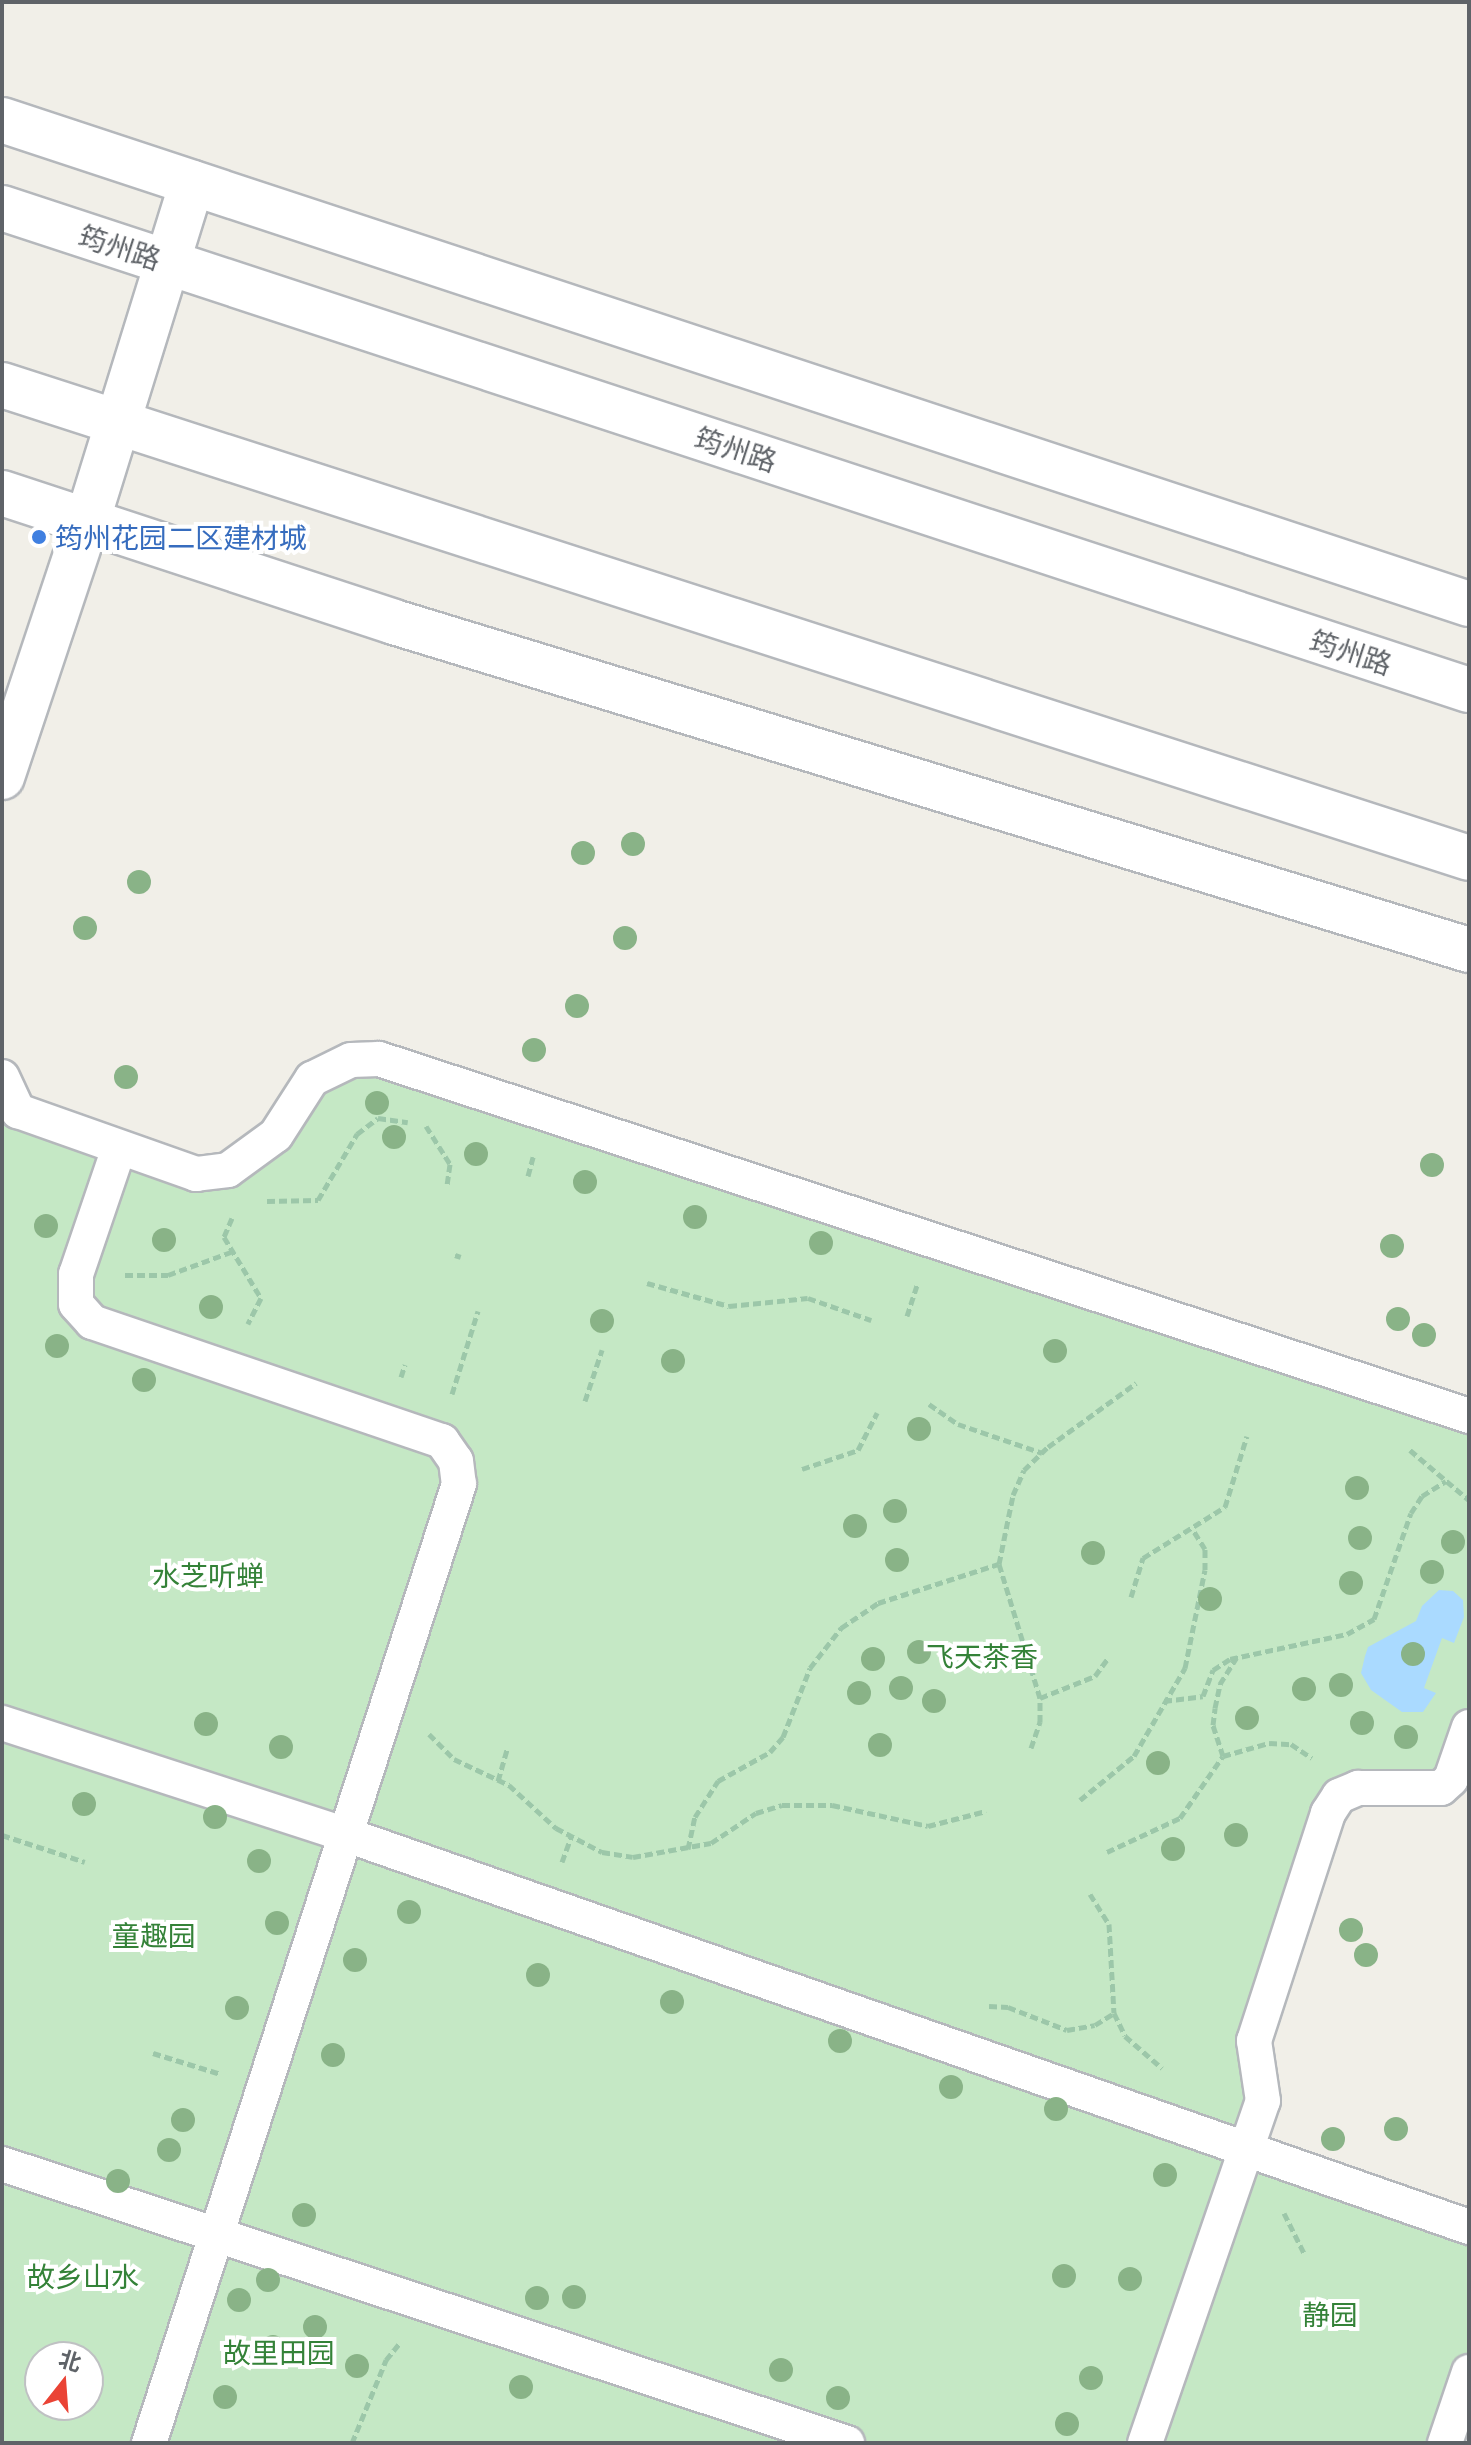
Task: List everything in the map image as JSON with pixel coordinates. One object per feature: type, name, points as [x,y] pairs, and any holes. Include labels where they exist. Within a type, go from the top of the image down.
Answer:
[{"type":"main road","points":[[2,120],[1469,604]]},
{"type":"main road","points":[[2,777],[87,522],[192,183]]},
{"type":"main road","name":"筠州路","points":[[2,208],[1469,690]]},
{"type":"main road","points":[[2,385],[1469,858]]},
{"type":"main road","points":[[2,493],[394,622],[1469,950]]},
{"type":"lane","points":[[2,1077],[18,1111],[196,1174],[228,1170],[276,1135],[312,1079],[351,1060],[379,1059],[1469,1416]]},
{"type":"lane","points":[[119,1148],[81,1261],[76,1304],[92,1322],[442,1441],[456,1461],[459,1484],[219,2236],[149,2443]]},
{"type":"lane","points":[[2,1723],[347,1835],[1469,2227]]},
{"type":"lane","points":[[1145,2443],[1263,2101],[1254,2041],[1328,1813],[1348,1793],[1441,1788],[1460,1782],[1469,1727]]},
{"type":"lane","points":[[2,2164],[847,2443]]},
{"type":"lane","points":[[1445,2443],[1469,2372]]},
{"type":"path","points":[[253,1200],[303,1204],[318,1200],[357,1134],[378,1118],[427,1126],[450,1164],[447,1185]]},
{"type":"path","points":[[241,1210],[229,1221],[224,1237],[261,1298],[246,1334]]},
{"type":"path","points":[[81,1261],[127,1276],[168,1275],[231,1252]]},
{"type":"path","points":[[647,1283],[729,1306],[808,1298],[871,1320]]},
{"type":"path","points":[[442,1441],[478,1311]]},
{"type":"path","points":[[585,1401],[602,1350]]},
{"type":"path","points":[[396,1393],[405,1365]]},
{"type":"path","points":[[1031,1748],[1040,1722],[1040,1698],[999,1564],[1013,1495],[1024,1470],[1042,1453],[1136,1383]]},
{"type":"path","points":[[929,1404],[958,1424],[1042,1453]]},
{"type":"path","points":[[802,1469],[858,1450],[877,1413]]},
{"type":"path","points":[[1131,1597],[1143,1558],[1193,1530],[1225,1507],[1247,1436]]},
{"type":"path","points":[[1403,1443],[1469,1500]]},
{"type":"path","points":[[1164,1701],[1203,1696],[1213,1670],[1237,1657],[1347,1634],[1374,1619],[1411,1513],[1422,1496],[1446,1481]]},
{"type":"path","points":[[1080,1800],[1134,1756],[1185,1668],[1198,1612],[1205,1549],[1193,1530]]},
{"type":"path","points":[[688,1849],[695,1817],[718,1781],[770,1752],[783,1737],[810,1668],[841,1628],[878,1603],[999,1564]]},
{"type":"path","points":[[1223,1756],[1213,1725],[1215,1708],[1220,1684],[1237,1657]]},
{"type":"path","points":[[1040,1698],[1095,1676],[1108,1658]]},
{"type":"path","points":[[391,1697],[454,1759],[498,1781],[556,1828],[602,1852],[647,1857],[711,1843],[756,1813],[782,1805],[832,1805],[928,1826],[986,1811]]},
{"type":"path","points":[[1107,1852],[1180,1818],[1223,1756],[1269,1743],[1291,1744],[1348,1793]]},
{"type":"path","points":[[498,1781],[507,1749]]},
{"type":"path","points":[[2,1835],[85,1862]]},
{"type":"path","points":[[1090,1894],[1109,1924],[1114,2013],[1125,2036],[1171,2076]]},
{"type":"path","points":[[153,2053],[266,2088]]},
{"type":"path","points":[[352,2443],[386,2360],[431,2305]]},
{"type":"green space","points":[[351,1060],[1469,1416],[1469,1785],[1451,1779],[1339,1796],[1260,2017],[1247,2149],[1469,2227],[1469,2372],[1445,2443],[2,2443],[2,1077],[18,1111],[197,1174]]},
{"type":"water","points":[[1439,1590],[1453,1591],[1463,1600],[1464,1617],[1454,1643],[1442,1638],[1424,1688],[1436,1693],[1423,1712],[1402,1712],[1371,1690],[1361,1673],[1365,1656],[1368,1647],[1416,1621],[1422,1606]]},
{"type":"place","name":"筠州花园二区建材城","points":[[39,537]]},
{"type":"park label","name":"水芝听蝉","points":[[208,1575]]},
{"type":"park label","name":"飞天茶香","points":[[982,1656]]},
{"type":"park label","name":"童趣园","points":[[154,1935]]},
{"type":"park label","name":"故乡山水","points":[[83,2276]]},
{"type":"park label","name":"静园","points":[[1330,2314]]},
{"type":"park label","name":"故里田园","points":[[279,2352]]}]
